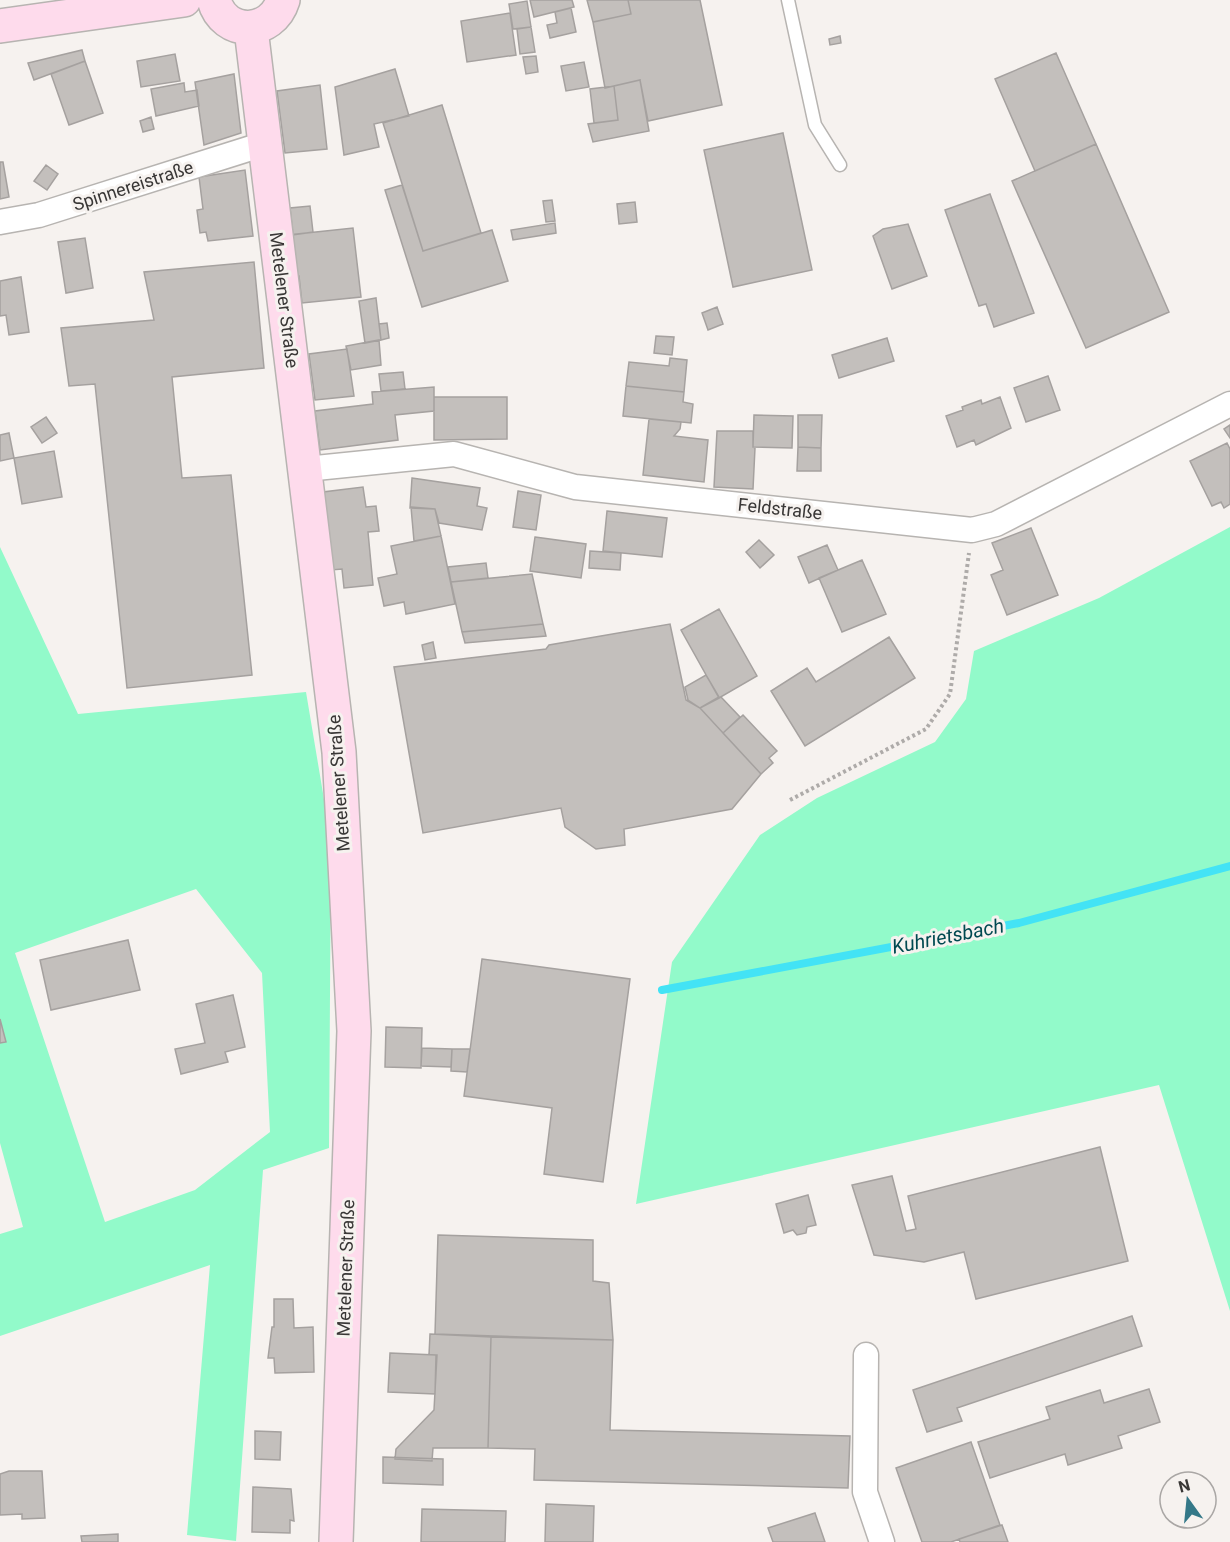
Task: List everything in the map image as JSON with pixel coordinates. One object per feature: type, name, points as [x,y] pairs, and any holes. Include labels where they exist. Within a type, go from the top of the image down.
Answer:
[{"type":"main road","points":[[0,26],[184,0]]},
{"type":"main road","points":[[213,0],[221,16],[230,24],[251,28],[272,20],[283,0]]},
{"type":"main road","name":"Metelener Straße","points":[[251,28],[339,752],[354,1031],[336,1542]]},
{"type":"street","name":"Spinnereistraße","points":[[0,222],[39,215],[264,144]]},
{"type":"street","name":"Feldstraße","points":[[306,469],[454,454],[575,487],[972,530],[996,524],[1230,404]]},
{"type":"street","points":[[867,1355],[865,1492],[882,1542]]},
{"type":"lane","points":[[788,0],[815,125],[840,165]]},
{"type":"path","points":[[790,800],[926,729],[950,694],[972,530]]},
{"type":"green space","points":[[1230,527],[1230,1311],[1159,1085],[636,1204],[672,962],[760,835],[817,798],[935,742],[966,699],[974,651],[1099,598]]},
{"type":"green space","points":[[0,547],[78,714],[306,692],[331,841],[329,1148],[263,1170],[236,1541],[187,1535],[210,1265],[0,1336],[0,1234],[23,1227],[0,1143]],"holes":[[[196,889],[262,973],[270,1132],[195,1190],[105,1222],[15,953]]]},
{"type":"building","points":[[530,0],[572,0],[574,7],[534,17]]},
{"type":"building","points":[[587,0],[628,0],[631,14],[593,22]]},
{"type":"building","points":[[628,0],[700,0],[722,105],[648,121],[640,80],[605,88],[593,22],[631,14]]},
{"type":"building","points":[[527,1],[531,27],[513,29],[509,4]]},
{"type":"building","points":[[571,8],[576,32],[550,38],[547,25],[557,23],[555,12]]},
{"type":"building","points":[[510,13],[516,55],[467,62],[461,21]]},
{"type":"building","points":[[531,27],[535,52],[520,54],[517,29]]},
{"type":"building","points":[[840,36],[841,43],[830,45],[829,39]]},
{"type":"building","points":[[82,50],[85,61],[34,80],[28,63]]},
{"type":"building","points":[[1056,53],[1096,144],[1035,171],[995,79]]},
{"type":"building","points":[[175,54],[180,81],[141,87],[137,61]]},
{"type":"building","points":[[536,56],[538,72],[526,74],[523,57]]},
{"type":"building","points":[[85,61],[103,113],[69,125],[51,74]]},
{"type":"building","points":[[584,62],[589,87],[566,91],[561,66]]},
{"type":"building","points":[[395,69],[409,116],[374,124],[379,147],[344,155],[335,87]]},
{"type":"building","points":[[234,74],[241,133],[204,145],[195,82]]},
{"type":"building","points":[[640,80],[649,131],[593,142],[588,124],[618,120],[614,86]]},
{"type":"building","points":[[184,83],[185,92],[197,90],[199,106],[156,116],[151,89]]},
{"type":"building","points":[[320,85],[327,149],[285,153],[277,91]]},
{"type":"building","points":[[614,86],[618,120],[594,123],[590,89]]},
{"type":"building","points":[[442,105],[481,233],[423,251],[383,123]]},
{"type":"building","points":[[151,117],[154,129],[143,132],[140,121]]},
{"type":"building","points":[[783,133],[812,270],[733,287],[704,150]]},
{"type":"building","points":[[1096,144],[1169,312],[1086,348],[1012,181]]},
{"type":"building","points":[[0,162],[3,162],[9,197],[0,199]]},
{"type":"building","points":[[46,165],[58,174],[47,190],[34,181]]},
{"type":"building","points":[[245,170],[253,236],[208,241],[206,232],[200,233],[197,210],[203,209],[199,177]]},
{"type":"building","points":[[402,185],[423,251],[492,230],[508,281],[422,307],[385,190]]},
{"type":"building","points":[[990,194],[1034,313],[994,327],[986,304],[979,306],[945,210]]},
{"type":"building","points":[[552,200],[555,221],[546,222],[543,201]]},
{"type":"building","points":[[635,202],[637,222],[619,224],[617,204]]},
{"type":"building","points":[[310,206],[313,232],[293,235],[290,208]]},
{"type":"building","points":[[555,223],[556,233],[513,240],[511,230]]},
{"type":"building","points":[[908,224],[927,276],[892,289],[873,236],[883,229]]},
{"type":"building","points":[[353,228],[361,297],[302,303],[299,276],[292,277],[288,235]]},
{"type":"building","points":[[85,238],[93,288],[66,293],[58,242]]},
{"type":"building","points":[[254,262],[264,368],[172,377],[182,478],[231,475],[252,675],[127,688],[95,384],[69,386],[61,328],[154,320],[144,272]]},
{"type":"building","points":[[21,277],[29,332],[9,335],[6,315],[0,316],[0,281]]},
{"type":"building","points":[[376,298],[381,340],[365,343],[359,301]]},
{"type":"building","points":[[717,307],[723,324],[708,330],[702,313]]},
{"type":"building","points":[[387,323],[389,338],[381,340],[379,324]]},
{"type":"building","points":[[656,336],[674,337],[672,355],[654,353]]},
{"type":"building","points":[[887,338],[894,361],[839,378],[832,355]]},
{"type":"building","points":[[379,340],[381,365],[351,370],[346,346]]},
{"type":"building","points":[[347,349],[354,396],[315,400],[309,354]]},
{"type":"building","points":[[670,358],[687,360],[684,392],[626,386],[629,362],[669,366]]},
{"type":"building","points":[[403,372],[405,389],[381,391],[379,374]]},
{"type":"building","points":[[1048,376],[1060,410],[1026,422],[1014,388]]},
{"type":"building","points":[[626,386],[684,392],[683,402],[693,404],[691,423],[623,416]]},
{"type":"building","points":[[434,387],[434,411],[395,415],[398,440],[320,450],[315,411],[373,404],[372,392]]},
{"type":"building","points":[[434,397],[507,397],[507,439],[434,440]]},
{"type":"building","points":[[1000,397],[1011,428],[976,445],[974,440],[957,447],[946,416],[981,400],[982,404]]},
{"type":"building","points":[[754,415],[793,416],[792,448],[753,447]]},
{"type":"building","points":[[798,415],[822,415],[821,448],[798,447]]},
{"type":"building","points":[[46,417],[57,433],[42,443],[31,427]]},
{"type":"building","points":[[649,419],[681,422],[680,429],[674,436],[708,440],[704,482],[643,475]]},
{"type":"building","points":[[1230,425],[1230,438],[1224,429]]},
{"type":"building","points":[[717,431],[753,431],[753,447],[755,448],[753,489],[714,487]]},
{"type":"building","points":[[9,433],[14,458],[0,461],[0,435]]},
{"type":"building","points":[[1227,443],[1230,449],[1230,504],[1224,508],[1221,502],[1212,506],[1190,461]]},
{"type":"building","points":[[798,447],[821,448],[821,471],[797,471]]},
{"type":"building","points":[[54,451],[62,497],[22,504],[14,458]]},
{"type":"building","points":[[412,478],[480,488],[477,506],[487,508],[482,530],[439,523],[435,509],[410,508]]},
{"type":"building","points":[[363,487],[366,507],[376,506],[379,531],[368,532],[373,585],[344,588],[342,569],[331,570],[323,492]]},
{"type":"building","points":[[518,491],[541,495],[536,530],[513,527]]},
{"type":"building","points":[[411,507],[435,509],[441,536],[414,541]]},
{"type":"building","points":[[607,511],[667,518],[662,557],[603,551]]},
{"type":"building","points":[[1031,528],[1058,595],[1007,615],[991,575],[1003,570],[992,543]]},
{"type":"building","points":[[441,536],[455,604],[406,614],[404,602],[384,606],[378,578],[397,574],[391,546]]},
{"type":"building","points":[[535,537],[586,544],[581,578],[530,571]]},
{"type":"building","points":[[759,540],[774,555],[760,568],[746,552]]},
{"type":"building","points":[[827,545],[838,570],[809,583],[798,557]]},
{"type":"building","points":[[590,551],[621,553],[620,570],[589,568]]},
{"type":"building","points":[[862,560],[886,614],[842,632],[819,578]]},
{"type":"building","points":[[486,563],[488,578],[451,582],[448,567]]},
{"type":"building","points":[[532,574],[543,624],[462,632],[451,582]]},
{"type":"building","points":[[719,609],[757,676],[719,698],[681,630]]},
{"type":"building","points":[[543,624],[546,636],[465,643],[462,632]]},
{"type":"building","points":[[670,624],[686,700],[700,708],[761,774],[732,809],[624,829],[625,845],[596,849],[565,827],[561,808],[423,833],[394,667],[546,649],[549,645]]},
{"type":"building","points":[[889,637],[915,678],[805,746],[771,691],[807,668],[816,682]]},
{"type":"building","points":[[433,642],[436,658],[425,660],[422,645]]},
{"type":"building","points":[[706,675],[719,697],[700,708],[688,700],[685,687]]},
{"type":"building","points":[[721,697],[740,717],[723,733],[700,708]]},
{"type":"building","points":[[743,715],[777,751],[769,758],[773,763],[761,774],[723,733]]},
{"type":"building","points":[[128,940],[140,990],[51,1010],[40,960]]},
{"type":"building","points":[[482,959],[630,979],[603,1182],[544,1174],[552,1108],[464,1096]]},
{"type":"building","points":[[233,995],[245,1047],[225,1052],[228,1062],[181,1074],[175,1049],[205,1043],[196,1004]]},
{"type":"building","points":[[0,1019],[6,1042],[0,1043]]},
{"type":"building","points":[[386,1027],[422,1028],[421,1068],[385,1067]]},
{"type":"building","points":[[422,1048],[452,1049],[451,1067],[421,1066]]},
{"type":"building","points":[[452,1049],[470,1049],[467,1072],[451,1071]]},
{"type":"building","points":[[1100,1147],[1128,1261],[976,1299],[964,1252],[924,1262],[874,1255],[852,1185],[892,1176],[906,1231],[916,1229],[908,1196]]},
{"type":"building","points":[[808,1195],[816,1225],[807,1227],[806,1233],[797,1235],[793,1230],[784,1233],[776,1204]]},
{"type":"building","points":[[438,1235],[593,1240],[593,1281],[609,1283],[613,1340],[435,1334]]},
{"type":"building","points":[[274,1299],[293,1299],[294,1328],[313,1327],[314,1372],[275,1373],[274,1358],[268,1358],[272,1327],[274,1327]]},
{"type":"building","points":[[1132,1316],[1142,1346],[957,1408],[962,1421],[927,1432],[913,1390]]},
{"type":"building","points":[[430,1334],[491,1337],[488,1448],[433,1448],[432,1461],[395,1459],[396,1449],[434,1410],[437,1355],[429,1355]]},
{"type":"building","points":[[491,1337],[613,1340],[610,1430],[850,1436],[848,1488],[534,1480],[535,1449],[488,1448]]},
{"type":"building","points":[[390,1353],[436,1355],[435,1394],[388,1392]]},
{"type":"building","points":[[1149,1389],[1160,1422],[1118,1436],[1122,1448],[1068,1465],[1065,1454],[990,1478],[978,1442],[1050,1419],[1046,1407],[1100,1390],[1104,1403]]},
{"type":"building","points":[[255,1431],[281,1432],[280,1460],[255,1459]]},
{"type":"building","points":[[971,1442],[1000,1525],[951,1542],[922,1542],[896,1468]]},
{"type":"building","points":[[383,1457],[443,1459],[443,1485],[383,1483]]},
{"type":"building","points":[[9,1471],[42,1471],[45,1518],[22,1519],[22,1514],[0,1515],[0,1474]]},
{"type":"building","points":[[253,1487],[291,1489],[294,1521],[290,1520],[290,1533],[252,1532]]},
{"type":"building","points":[[546,1504],[594,1506],[593,1542],[545,1542]]},
{"type":"building","points":[[422,1509],[506,1511],[505,1542],[421,1542]]},
{"type":"building","points":[[815,1513],[825,1542],[773,1542],[768,1528]]},
{"type":"building","points":[[1002,1525],[1008,1542],[960,1542],[959,1539]]},
{"type":"building","points":[[118,1534],[118,1542],[82,1542],[81,1536]]},
{"type":"waterway","name":"Kuhrietsbach","points":[[662,990],[1019,923],[1230,866]]}]
